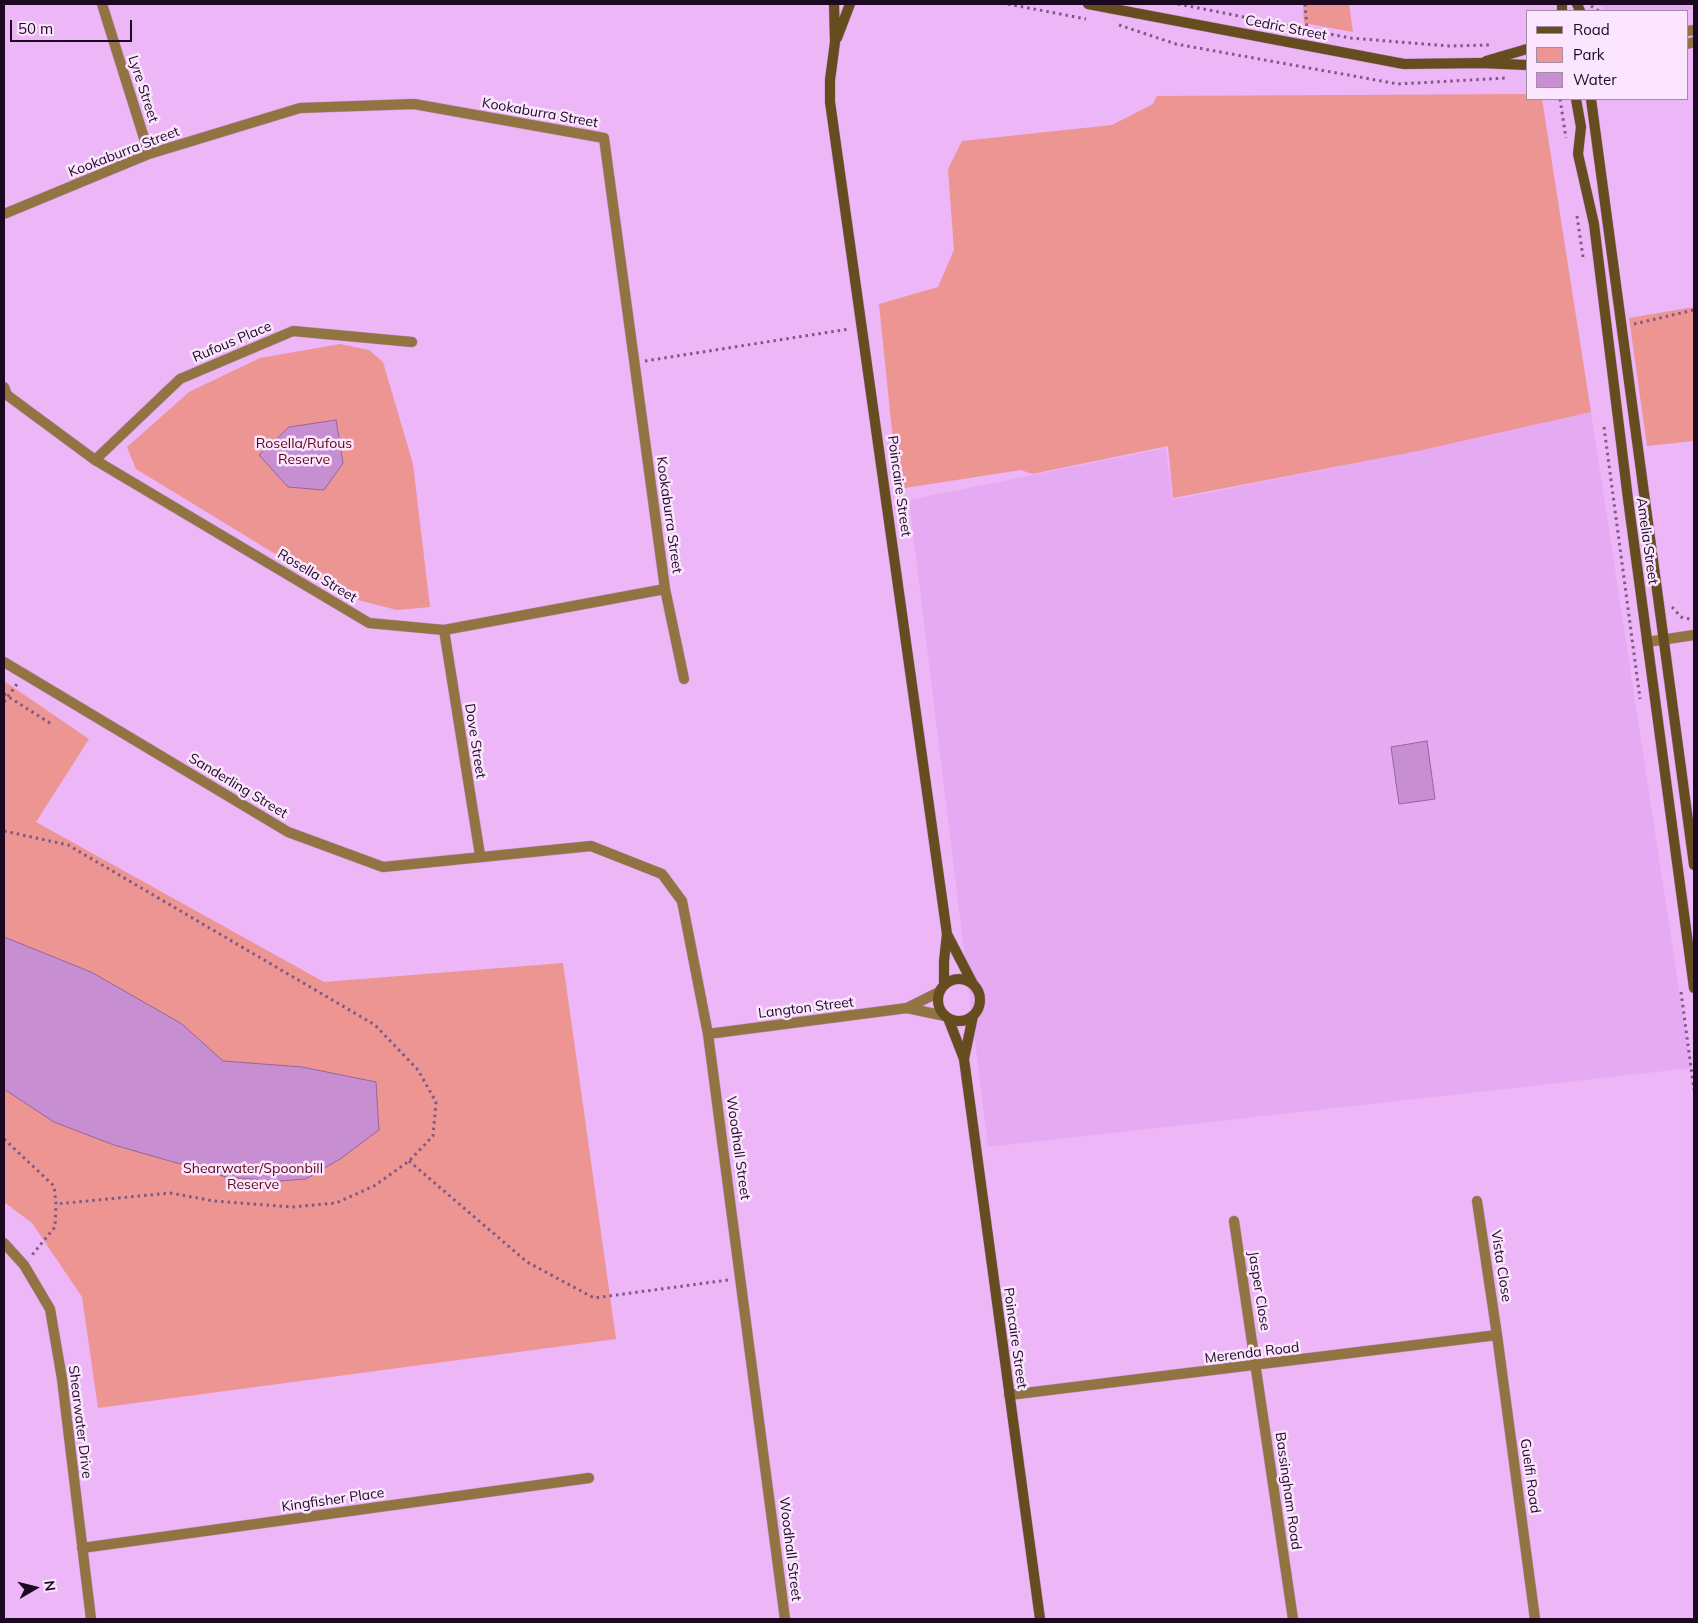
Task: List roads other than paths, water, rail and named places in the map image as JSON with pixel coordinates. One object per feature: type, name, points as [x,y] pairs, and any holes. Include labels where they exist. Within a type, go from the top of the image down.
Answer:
[{"type":"main road","name":"Poincaire Street","points":[[834,4],[835,42],[830,80],[830,102],[864,327],[947,934],[942,989]]},
{"type":"main road","name":"Poincaire Street","points":[[835,42],[850,4]]},
{"type":"main road","name":"Cedric Street","points":[[1088,4],[1385,61],[1425,65],[1481,63],[1526,65]]},
{"type":"main road","name":"Cedric Street","points":[[1481,63],[1526,49]]},
{"type":"main road","name":"Amelia Street","points":[[1576,100],[1581,127],[1578,154],[1594,224],[1647,642],[1694,988]]},
{"type":"main road","name":"Amelia Street","points":[[1591,100],[1694,865]]},
{"type":"main road","name":"Poincaire Street","points":[[947,934],[973,985]]},
{"type":"main road","points":[[959,979],[973,985],[979,994],[980,1001],[972,1016],[962,1021],[946,1017],[938,1005],[942,989],[959,979]]},
{"type":"main road","name":"Poincaire Street","points":[[964,1060],[972,1016]]},
{"type":"main road","name":"Poincaire Street","points":[[946,1017],[964,1060],[1040,1619]]},
{"type":"street","name":"Lyre Street","points":[[102,4],[149,154]]},
{"type":"street","name":"Kookaburra Street","points":[[4,214],[149,154],[300,108],[414,104],[604,138],[665,589],[684,679]]},
{"type":"street","name":"Rufous Place","points":[[95,460],[180,379],[293,331],[412,342]]},
{"type":"street","name":"Rosella Street","points":[[4,387],[7,395],[95,460],[369,623],[444,630],[665,589]]},
{"type":"street","name":"Dove Street","points":[[444,630],[480,855]]},
{"type":"street","points":[[1647,642],[1694,635]]},
{"type":"street","name":"Sanderling Street","points":[[4,662],[288,832],[383,867],[480,855]]},
{"type":"street","name":"Woodhall Street","points":[[480,855],[591,846],[662,874],[682,901],[708,1034],[742,1278],[785,1619]]},
{"type":"street","name":"Langton Street","points":[[907,1008],[942,989]]},
{"type":"street","name":"Langton Street","points":[[708,1034],[907,1008],[946,1017]]},
{"type":"street","name":"Vista Close","points":[[1477,1201],[1497,1336]]},
{"type":"street","name":"Jasper Close","points":[[1234,1221],[1257,1366]]},
{"type":"street","name":"Shearwater Drive","points":[[4,1243],[24,1265],[50,1308],[62,1380],[91,1619]]},
{"type":"street","name":"Merenda Road","points":[[1009,1395],[1497,1336]]},
{"type":"street","name":"Guelfi Road","points":[[1497,1336],[1535,1619]]},
{"type":"street","name":"Bassingham Road","points":[[1257,1366],[1293,1619]]},
{"type":"street","name":"Kingfisher Place","points":[[82,1548],[588,1478]]},
{"type":"water","points":[[336,420],[343,463],[324,490],[288,487],[259,455],[289,427]]},
{"type":"water","points":[[1427,741],[1435,799],[1399,804],[1391,747]]},
{"type":"water","points":[[4,937],[91,972],[182,1024],[223,1061],[302,1067],[376,1082],[379,1130],[340,1159],[306,1179],[279,1181],[226,1177],[114,1145],[54,1122],[4,1089]]},
{"type":"park label","name":"Rosella/Rufous Reserve","points":[[304,452]]},
{"type":"park label","name":"Shearwater/Spoonbill Reserve","points":[[253,1178]]}]
